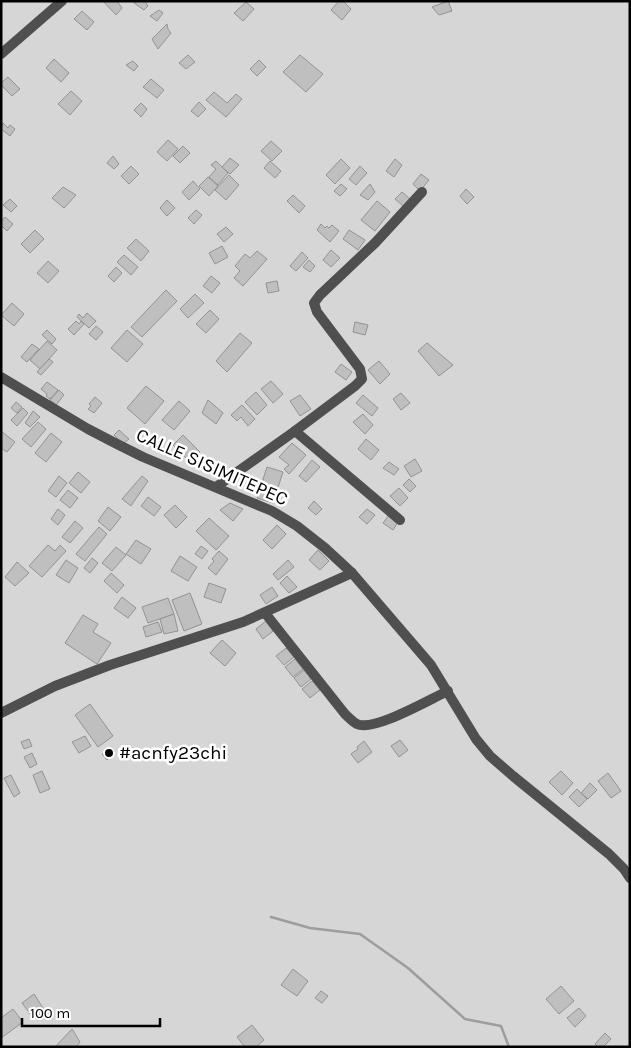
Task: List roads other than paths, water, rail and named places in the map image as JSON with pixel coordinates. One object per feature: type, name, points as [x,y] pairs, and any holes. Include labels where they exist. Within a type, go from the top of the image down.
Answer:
[{"type":"street","points":[[1,54],[62,1]]},
{"type":"street","points":[[216,487],[295,431],[362,379],[360,369],[317,312],[314,303],[375,243],[422,192]]},
{"type":"street","name":"CALLE SISIMITEPEC","points":[[1,377],[88,429],[143,456],[272,511],[297,526],[325,548],[352,573],[431,664],[476,739],[490,756],[609,854],[630,878]]},
{"type":"street","points":[[295,431],[400,520]]},
{"type":"street","points":[[1,713],[55,686],[242,622],[352,573]]},
{"type":"street","points":[[265,613],[345,714],[357,724],[369,726],[383,722],[448,690]]},
{"type":"waterway","points":[[271,917],[310,928],[360,934],[408,968],[465,1019],[501,1026],[509,1047]]},
{"type":"place","name":"#acnfy23chi","points":[[109,753]]}]
